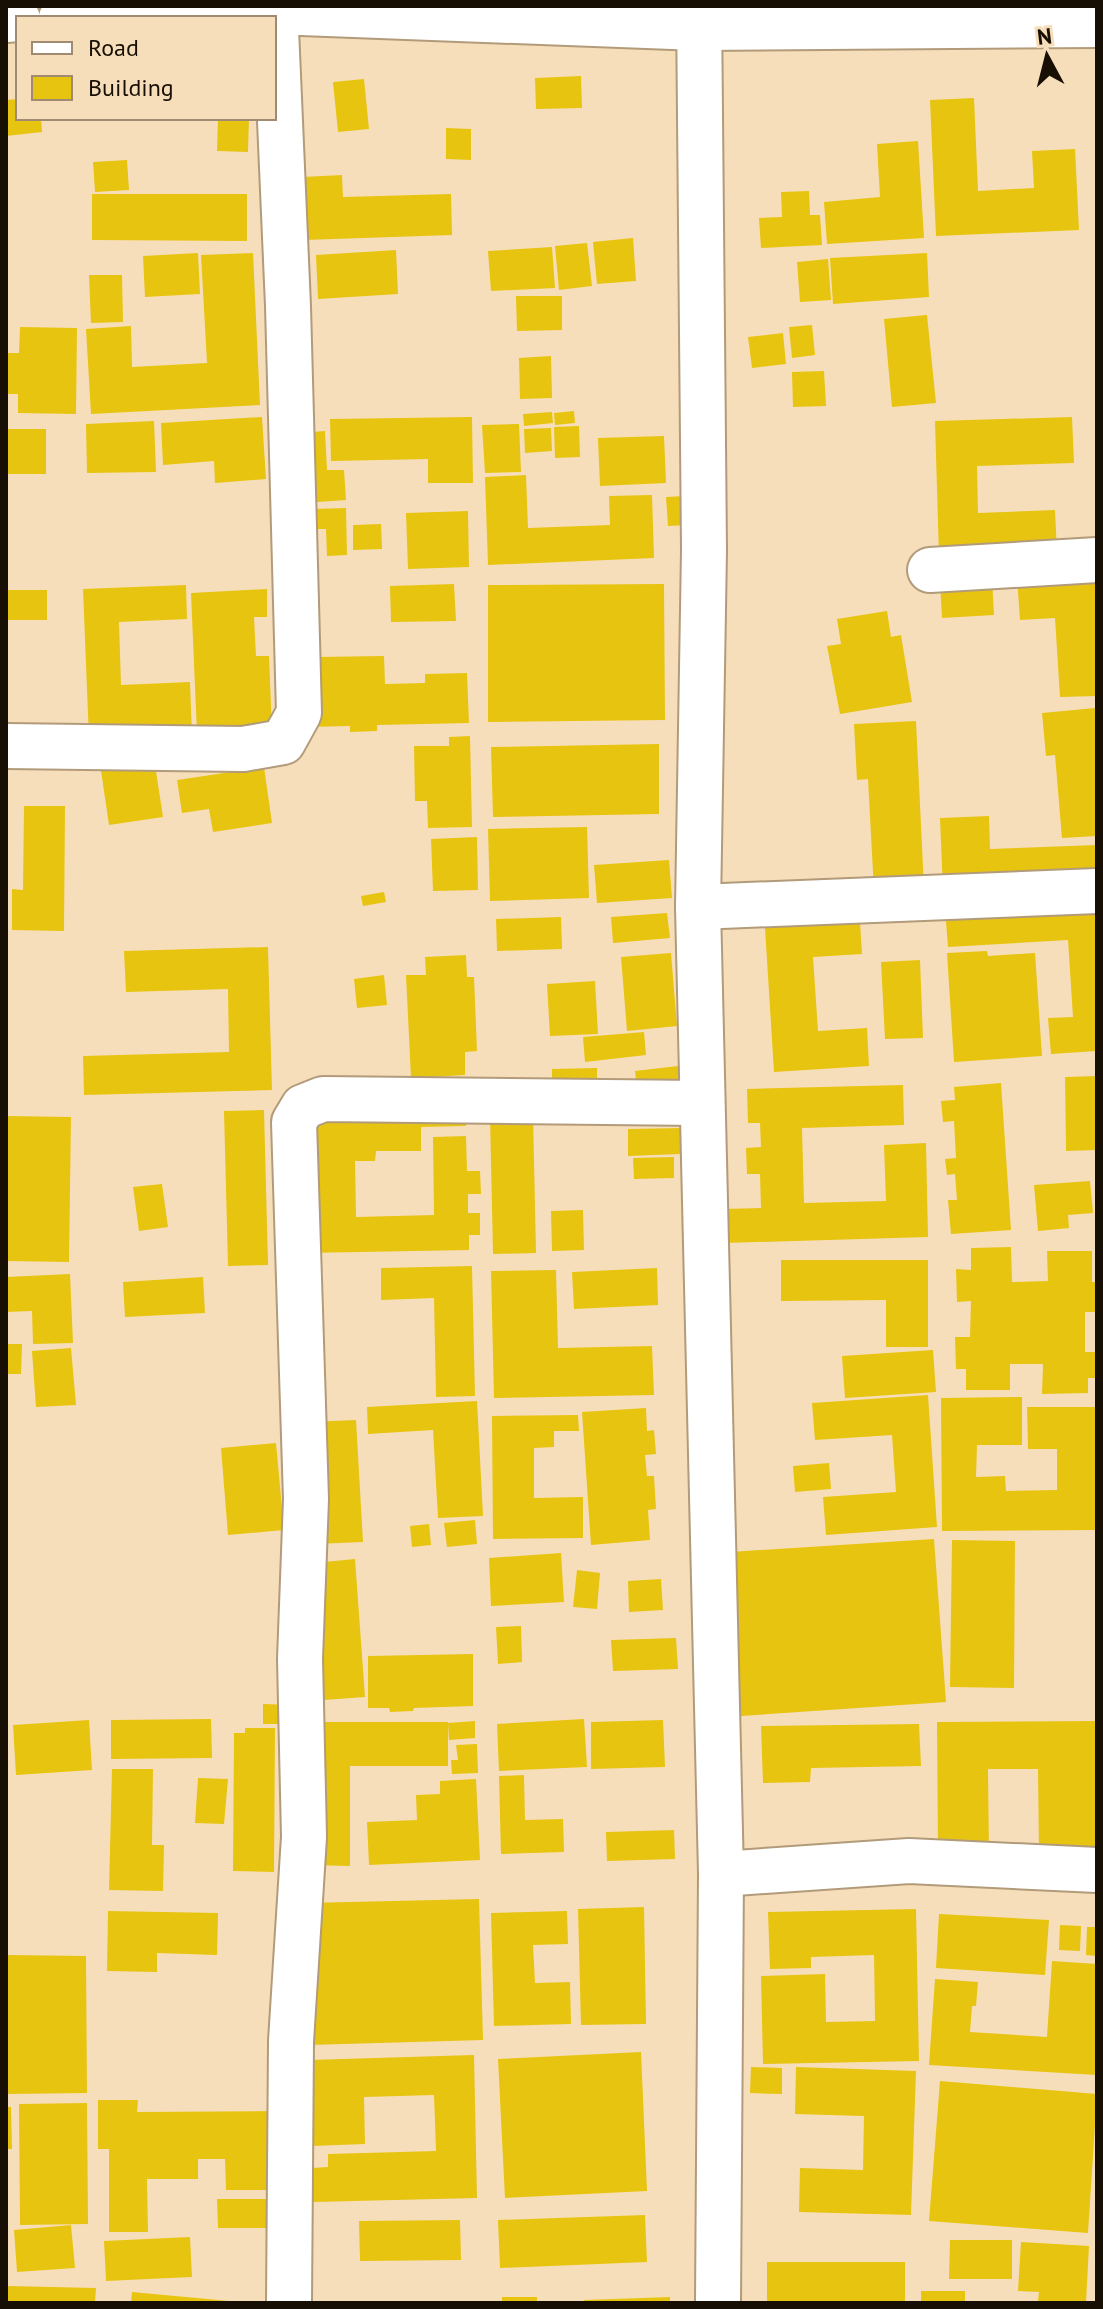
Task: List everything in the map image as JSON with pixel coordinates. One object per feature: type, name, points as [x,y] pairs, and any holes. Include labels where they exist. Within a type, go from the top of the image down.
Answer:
[{"type":"street","points":[[109,16],[275,9],[1097,25]]},
{"type":"street","points":[[699,17],[704,550],[698,907],[721,1874],[718,2303]]},
{"type":"street","points":[[6,746],[243,749],[283,742],[299,713],[288,306],[276,32]]},
{"type":"street","points":[[930,570],[1097,560]]},
{"type":"street","points":[[698,907],[1097,891]]},
{"type":"street","points":[[289,2303],[291,2041],[304,1837],[300,1659],[306,1499],[294,1122],[303,1107],[323,1099],[701,1103]]},
{"type":"street","points":[[721,1874],[909,1861],[1097,1870]]},
{"type":"building","points":[[581,76],[582,108],[536,109],[535,78]]},
{"type":"building","points":[[364,79],[369,129],[338,132],[333,82]]},
{"type":"building","points":[[974,98],[978,191],[1034,188],[1032,151],[1075,149],[1079,230],[936,236],[930,100]]},
{"type":"building","points":[[16,99],[16,120],[41,120],[42,132],[6,136],[6,100]]},
{"type":"building","points":[[218,120],[249,120],[248,152],[217,151]]},
{"type":"building","points":[[446,128],[471,129],[471,160],[446,159]]},
{"type":"building","points":[[918,141],[924,238],[827,244],[824,202],[880,197],[877,144]]},
{"type":"building","points":[[127,160],[129,190],[95,192],[93,162]]},
{"type":"building","points":[[342,175],[343,197],[451,194],[452,235],[304,240],[302,177]]},
{"type":"building","points":[[809,191],[810,215],[820,215],[822,245],[761,248],[759,218],[782,217],[781,192]]},
{"type":"building","points":[[92,194],[247,194],[247,241],[92,240]]},
{"type":"building","points":[[633,238],[636,281],[597,284],[593,242]]},
{"type":"building","points":[[587,243],[592,286],[559,290],[555,246]]},
{"type":"building","points":[[552,247],[555,288],[491,291],[488,251]]},
{"type":"building","points":[[396,250],[398,294],[318,299],[316,255]]},
{"type":"building","points":[[198,253],[200,294],[145,297],[143,256]]},
{"type":"building","points":[[253,253],[260,405],[91,414],[86,329],[131,326],[132,367],[207,363],[201,255]]},
{"type":"building","points":[[927,253],[929,297],[833,304],[830,258]]},
{"type":"building","points":[[828,259],[831,300],[800,302],[797,262]]},
{"type":"building","points":[[89,275],[122,275],[123,322],[91,323]]},
{"type":"building","points":[[516,296],[562,296],[562,330],[517,331]]},
{"type":"building","points":[[927,315],[936,403],[892,407],[884,319]]},
{"type":"building","points":[[812,325],[815,355],[792,358],[789,327]]},
{"type":"building","points":[[20,327],[77,328],[76,414],[18,413],[18,394],[6,394],[6,353],[19,353]]},
{"type":"building","points":[[783,333],[786,364],[752,368],[748,337]]},
{"type":"building","points":[[551,356],[552,398],[520,399],[519,358]]},
{"type":"building","points":[[824,371],[826,406],[793,407],[792,372]]},
{"type":"building","points":[[574,411],[575,423],[555,425],[554,413]]},
{"type":"building","points":[[552,412],[553,423],[524,426],[523,414]]},
{"type":"building","points":[[262,417],[266,479],[215,483],[214,461],[163,465],[161,423]]},
{"type":"building","points":[[472,417],[473,483],[428,483],[428,459],[331,461],[330,419]]},
{"type":"building","points":[[1072,417],[1074,463],[977,466],[978,513],[1055,510],[1057,553],[939,557],[935,421]]},
{"type":"building","points":[[154,421],[156,472],[87,473],[86,424]]},
{"type":"building","points":[[519,424],[521,472],[485,473],[482,425]]},
{"type":"building","points":[[579,426],[580,457],[555,458],[554,427]]},
{"type":"building","points":[[551,428],[552,451],[525,453],[524,429]]},
{"type":"building","points":[[6,429],[46,429],[46,474],[6,474]]},
{"type":"building","points":[[325,431],[327,470],[344,470],[346,500],[303,503],[299,433]]},
{"type":"building","points":[[664,436],[666,483],[600,486],[598,438]]},
{"type":"building","points":[[526,475],[528,528],[610,525],[609,496],[652,495],[654,558],[488,565],[485,477]]},
{"type":"building","points":[[685,496],[686,525],[668,526],[666,497]]},
{"type":"building","points":[[346,508],[347,555],[327,556],[326,529],[314,529],[314,509]]},
{"type":"building","points":[[468,511],[469,567],[408,569],[406,513]]},
{"type":"building","points":[[381,524],[382,549],[353,550],[353,525]]},
{"type":"building","points":[[1095,572],[1097,696],[1060,697],[1055,618],[1020,620],[1017,577]]},
{"type":"building","points":[[992,579],[994,615],[942,618],[940,582]]},
{"type":"building","points":[[454,584],[456,621],[391,622],[390,586]]},
{"type":"building","points":[[664,584],[665,720],[488,722],[488,585]]},
{"type":"building","points":[[186,585],[187,619],[119,622],[121,685],[190,682],[192,735],[89,739],[83,589]]},
{"type":"building","points":[[267,589],[267,617],[254,617],[256,656],[269,656],[272,731],[197,734],[191,593]]},
{"type":"building","points":[[6,590],[47,590],[47,620],[6,620]]},
{"type":"building","points":[[887,611],[891,637],[901,635],[912,702],[840,714],[827,646],[841,644],[837,619]]},
{"type":"building","points":[[384,656],[385,684],[425,683],[425,674],[467,673],[469,723],[377,725],[377,731],[350,732],[350,726],[307,727],[316,657]]},
{"type":"building","points":[[1095,708],[1097,836],[1062,838],[1055,755],[1046,756],[1042,713]]},
{"type":"building","points":[[916,721],[924,888],[874,891],[868,779],[857,780],[854,724]]},
{"type":"building","points":[[470,736],[472,827],[428,828],[427,801],[415,801],[414,746],[449,746],[449,737]]},
{"type":"building","points":[[659,744],[659,814],[493,817],[491,747]]},
{"type":"building","points":[[99,757],[154,758],[163,817],[109,825]]},
{"type":"building","points":[[264,767],[272,823],[213,832],[209,809],[182,813],[177,780]]},
{"type":"building","points":[[24,806],[65,806],[64,931],[12,930],[12,889],[23,890]]},
{"type":"building","points":[[989,816],[990,849],[1097,845],[1097,885],[943,891],[940,818]]},
{"type":"building","points":[[587,827],[589,898],[490,901],[488,829]]},
{"type":"building","points":[[477,837],[478,890],[433,891],[431,839]]},
{"type":"building","points":[[669,860],[672,898],[597,903],[594,865]]},
{"type":"building","points":[[384,892],[386,902],[363,906],[361,896]]},
{"type":"building","points":[[1097,900],[1097,1051],[1051,1054],[1048,1018],[1073,1017],[1068,940],[948,947],[945,909]]},
{"type":"building","points":[[859,906],[862,954],[813,957],[818,1031],[867,1028],[869,1066],[774,1072],[764,912]]},
{"type":"building","points":[[667,913],[670,938],[613,943],[611,917]]},
{"type":"building","points":[[561,917],[562,949],[497,951],[496,919]]},
{"type":"building","points":[[268,947],[272,1090],[84,1095],[83,1056],[229,1052],[228,989],[126,992],[124,951]]},
{"type":"building","points":[[987,951],[988,956],[1035,953],[1042,1056],[954,1062],[947,953]]},
{"type":"building","points":[[671,953],[677,1026],[627,1031],[621,957]]},
{"type":"building","points":[[466,955],[467,977],[474,977],[477,1051],[465,1052],[465,1075],[411,1078],[406,975],[426,975],[425,957]]},
{"type":"building","points":[[920,960],[923,1038],[885,1039],[881,962]]},
{"type":"building","points":[[384,975],[387,1005],[357,1008],[354,979]]},
{"type":"building","points":[[595,981],[598,1034],[550,1036],[547,984]]},
{"type":"building","points":[[644,1032],[646,1055],[585,1062],[583,1037]]},
{"type":"building","points":[[678,1066],[682,1093],[638,1098],[635,1071]]},
{"type":"building","points":[[597,1068],[597,1091],[552,1092],[552,1069]]},
{"type":"building","points":[[1097,1076],[1097,1150],[1066,1151],[1065,1077]]},
{"type":"building","points":[[1001,1083],[1011,1230],[951,1234],[948,1200],[957,1200],[955,1174],[947,1175],[945,1159],[956,1158],[954,1121],[943,1122],[941,1101],[955,1100],[954,1087]]},
{"type":"building","points":[[903,1085],[904,1125],[802,1128],[804,1203],[886,1201],[884,1145],[926,1143],[928,1237],[724,1243],[723,1209],[761,1208],[760,1174],[747,1174],[746,1148],[761,1147],[760,1123],[748,1123],[747,1089]]},
{"type":"building","points":[[264,1110],[268,1265],[228,1266],[224,1111]]},
{"type":"building","points":[[466,1111],[466,1126],[421,1127],[421,1151],[376,1151],[375,1161],[355,1161],[356,1217],[434,1215],[433,1137],[466,1136],[467,1171],[480,1171],[481,1194],[468,1194],[468,1213],[480,1213],[480,1235],[469,1235],[469,1250],[305,1253],[302,1114]]},
{"type":"building","points":[[533,1114],[536,1253],[493,1254],[490,1115]]},
{"type":"building","points":[[6,1116],[71,1117],[69,1262],[6,1261]]},
{"type":"building","points":[[681,1128],[681,1154],[628,1156],[628,1129]]},
{"type":"building","points":[[674,1157],[674,1178],[634,1179],[633,1158]]},
{"type":"building","points":[[1090,1181],[1093,1213],[1068,1215],[1069,1228],[1038,1231],[1034,1185]]},
{"type":"building","points":[[162,1184],[168,1227],[139,1231],[133,1187]]},
{"type":"building","points":[[583,1210],[584,1250],[552,1251],[551,1211]]},
{"type":"building","points":[[1011,1247],[1012,1282],[1048,1281],[1047,1251],[1092,1251],[1092,1282],[1097,1282],[1097,1312],[1085,1312],[1085,1352],[1097,1352],[1097,1378],[1088,1378],[1088,1393],[1042,1394],[1043,1364],[1010,1364],[1010,1390],[966,1390],[966,1369],[956,1369],[955,1337],[970,1337],[971,1301],[957,1302],[956,1269],[971,1270],[971,1248]]},
{"type":"building","points":[[781,1260],[928,1260],[928,1347],[886,1347],[886,1300],[781,1301]]},
{"type":"building","points":[[472,1266],[475,1396],[436,1397],[434,1298],[381,1300],[381,1268]]},
{"type":"building","points":[[657,1268],[658,1305],[574,1309],[572,1272]]},
{"type":"building","points":[[556,1270],[558,1348],[652,1346],[654,1395],[494,1398],[491,1271]]},
{"type":"building","points":[[70,1274],[73,1343],[33,1344],[32,1311],[6,1312],[6,1277]]},
{"type":"building","points":[[203,1277],[205,1313],[125,1317],[123,1282]]},
{"type":"building","points":[[6,1344],[22,1344],[21,1374],[6,1374]]},
{"type":"building","points":[[71,1348],[76,1405],[36,1407],[32,1351]]},
{"type":"building","points":[[933,1350],[936,1392],[845,1398],[842,1356]]},
{"type":"building","points":[[928,1395],[937,1527],[826,1535],[823,1497],[896,1492],[892,1435],[815,1440],[812,1403]]},
{"type":"building","points":[[1022,1397],[1022,1445],[977,1445],[976,1477],[1005,1476],[1006,1491],[1057,1490],[1057,1449],[1028,1449],[1027,1407],[1097,1407],[1097,1530],[942,1531],[941,1398]]},
{"type":"building","points":[[477,1401],[483,1516],[438,1518],[433,1430],[368,1434],[367,1407]]},
{"type":"building","points":[[646,1408],[647,1431],[654,1430],[656,1454],[645,1455],[647,1476],[654,1476],[656,1509],[648,1510],[650,1540],[591,1545],[582,1412]]},
{"type":"building","points":[[578,1415],[579,1431],[554,1431],[554,1447],[534,1448],[534,1498],[583,1497],[583,1538],[493,1539],[492,1416]]},
{"type":"building","points":[[356,1420],[363,1542],[316,1544],[309,1422]]},
{"type":"building","points":[[276,1443],[284,1530],[228,1535],[221,1448]]},
{"type":"building","points":[[829,1463],[831,1489],[795,1492],[793,1466]]},
{"type":"building","points":[[475,1520],[477,1544],[447,1547],[444,1523]]},
{"type":"building","points":[[429,1524],[431,1545],[412,1547],[410,1526]]},
{"type":"building","points":[[934,1539],[946,1702],[741,1716],[730,1552]]},
{"type":"building","points":[[952,1540],[1015,1541],[1014,1688],[950,1687]]},
{"type":"building","points":[[561,1553],[564,1602],[491,1606],[489,1558]]},
{"type":"building","points":[[355,1559],[365,1697],[324,1700],[314,1563]]},
{"type":"building","points":[[577,1570],[600,1573],[597,1609],[573,1607]]},
{"type":"building","points":[[661,1579],[663,1610],[629,1612],[628,1581]]},
{"type":"building","points":[[521,1626],[522,1662],[498,1664],[496,1627]]},
{"type":"building","points":[[676,1638],[678,1669],[613,1671],[611,1640]]},
{"type":"building","points":[[473,1654],[473,1706],[390,1712],[389,1708],[368,1708],[368,1656]]},
{"type":"building","points":[[263,1704],[293,1705],[292,1724],[263,1724]]},
{"type":"building","points":[[211,1719],[212,1758],[111,1759],[111,1720]]},
{"type":"building","points":[[584,1719],[587,1767],[499,1771],[497,1724]]},
{"type":"building","points":[[89,1720],[92,1770],[16,1775],[13,1725]]},
{"type":"building","points":[[663,1720],[665,1767],[591,1769],[591,1722]]},
{"type":"building","points":[[475,1721],[475,1738],[449,1740],[448,1723]]},
{"type":"building","points":[[1097,1721],[1097,1854],[1039,1854],[1038,1769],[988,1769],[989,1855],[938,1855],[937,1722]]},
{"type":"building","points":[[310,1722],[448,1722],[448,1766],[350,1766],[350,1866],[310,1865]]},
{"type":"building","points":[[919,1724],[921,1766],[811,1768],[810,1782],[763,1783],[761,1726]]},
{"type":"building","points":[[245,1728],[275,1728],[274,1872],[233,1871],[234,1733],[245,1733]]},
{"type":"building","points":[[477,1744],[478,1773],[452,1774],[451,1760],[458,1760],[456,1745]]},
{"type":"building","points":[[112,1769],[153,1769],[152,1845],[164,1845],[163,1891],[109,1890]]},
{"type":"building","points":[[524,1775],[525,1820],[563,1819],[564,1852],[501,1854],[499,1776]]},
{"type":"building","points":[[198,1778],[228,1779],[224,1824],[195,1823]]},
{"type":"building","points":[[476,1779],[480,1860],[369,1865],[367,1822],[417,1820],[416,1795],[440,1794],[440,1781]]},
{"type":"building","points":[[674,1830],[675,1859],[607,1861],[606,1832]]},
{"type":"building","points":[[479,1899],[483,2040],[309,2045],[306,1903]]},
{"type":"building","points":[[644,1907],[646,2024],[581,2025],[578,1909]]},
{"type":"building","points":[[916,1909],[919,2061],[763,2064],[761,1976],[825,1974],[826,2022],[875,2021],[874,1955],[811,1957],[811,1968],[770,1969],[768,1912]]},
{"type":"building","points":[[108,1911],[218,1913],[217,1955],[157,1953],[157,1972],[107,1971]]},
{"type":"building","points":[[567,1911],[568,1944],[533,1945],[535,1983],[570,1982],[571,2024],[494,2026],[491,1913]]},
{"type":"building","points":[[939,1914],[1049,1920],[1045,1975],[936,1968]]},
{"type":"building","points":[[1060,1925],[1081,1926],[1080,1951],[1059,1950]]},
{"type":"building","points":[[1087,1927],[1097,1927],[1097,1956],[1086,1955]]},
{"type":"building","points":[[7,1955],[86,1956],[87,2093],[7,2094]]},
{"type":"building","points":[[1052,1961],[1097,1964],[1097,2075],[929,2065],[935,1979],[978,1982],[970,2032],[1047,2037]]},
{"type":"building","points":[[641,2052],[647,2191],[505,2198],[498,2059]]},
{"type":"building","points":[[474,2055],[477,2198],[313,2202],[312,2168],[328,2167],[328,2154],[436,2151],[434,2095],[364,2097],[365,2144],[311,2146],[309,2060]]},
{"type":"building","points":[[751,2067],[782,2068],[782,2094],[750,2093]]},
{"type":"building","points":[[796,2067],[916,2071],[911,2215],[799,2212],[800,2168],[863,2170],[864,2116],[795,2114]]},
{"type":"building","points":[[940,2081],[1097,2094],[1088,2233],[929,2221]]},
{"type":"building","points":[[98,2100],[138,2100],[137,2112],[273,2111],[274,2190],[226,2190],[225,2159],[198,2159],[198,2179],[147,2179],[148,2232],[109,2232],[109,2149],[98,2149]]},
{"type":"building","points":[[87,2103],[88,2224],[20,2225],[19,2104]]},
{"type":"building","points":[[6,2107],[11,2107],[12,2149],[6,2149]]},
{"type":"building","points":[[217,2199],[273,2199],[273,2228],[218,2228]]},
{"type":"building","points":[[645,2215],[647,2262],[500,2268],[498,2220]]},
{"type":"building","points":[[460,2220],[461,2260],[360,2261],[359,2221]]},
{"type":"building","points":[[71,2225],[75,2268],[17,2272],[14,2230]]},
{"type":"building","points":[[190,2237],[192,2277],[106,2281],[104,2241]]},
{"type":"building","points":[[950,2240],[1012,2240],[1012,2279],[949,2279]]},
{"type":"building","points":[[1021,2242],[1089,2246],[1086,2303],[1038,2301],[1039,2292],[1018,2291]]},
{"type":"building","points":[[767,2262],[905,2262],[905,2303],[767,2303]]},
{"type":"building","points":[[6,2286],[96,2288],[95,2303],[6,2303]]},
{"type":"building","points":[[921,2291],[965,2291],[965,2303],[921,2303]]},
{"type":"building","points":[[132,2292],[229,2301],[229,2303],[131,2303]]},
{"type":"building","points":[[502,2297],[537,2297],[537,2303],[502,2303]]},
{"type":"building","points":[[670,2297],[670,2303],[584,2303],[584,2300]]}]
